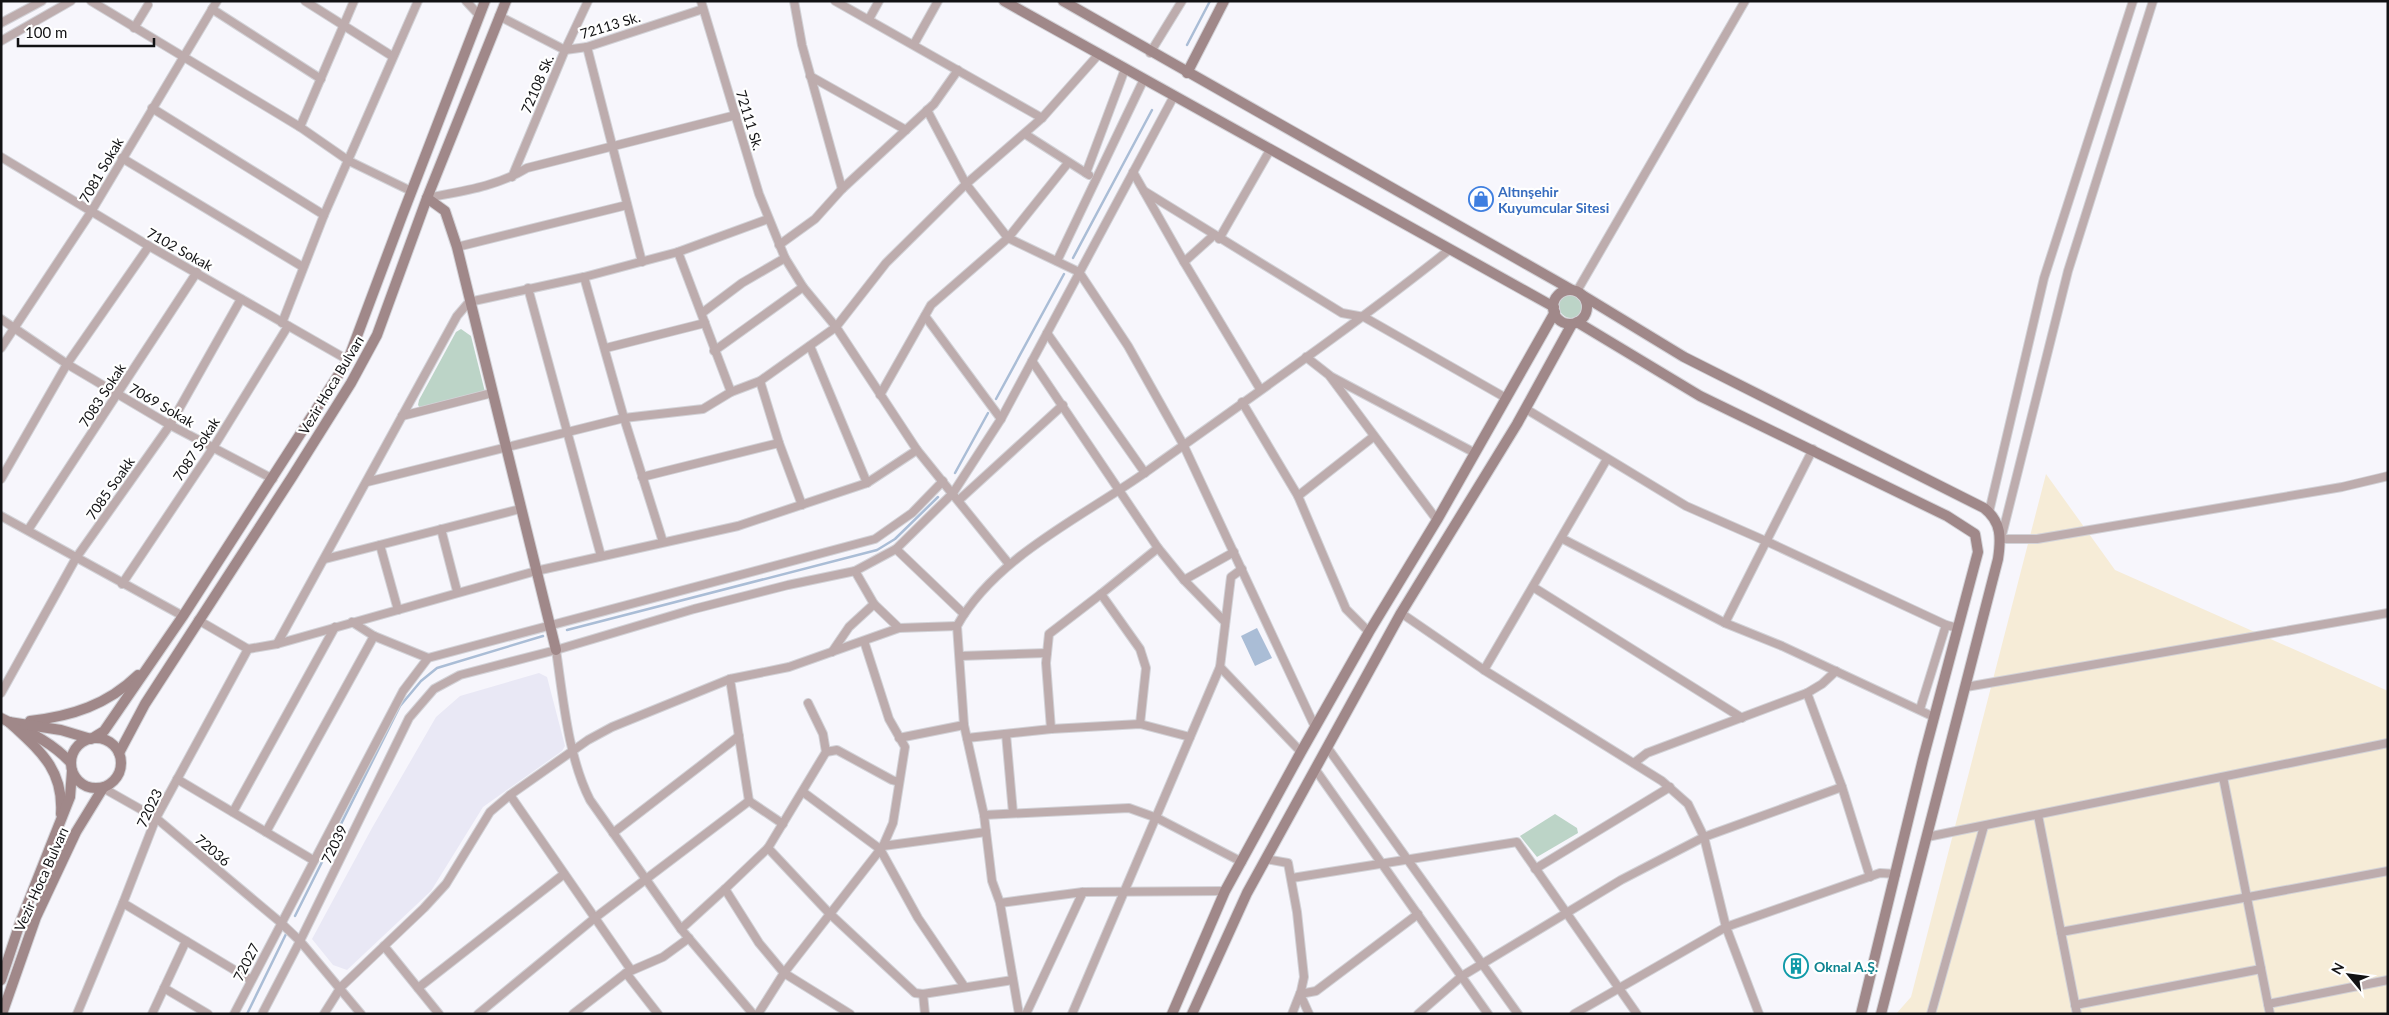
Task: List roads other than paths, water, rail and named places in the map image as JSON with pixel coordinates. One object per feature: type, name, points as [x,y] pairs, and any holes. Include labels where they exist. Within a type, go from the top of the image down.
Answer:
[{"type":"main road","name":"Vezir Hoca Bulvarı","points":[[91,739],[104,731],[109,725],[152,663],[273,479],[348,360],[485,1]]},
{"type":"main road","name":"Vezir Hoca Bulvarı","points":[[119,753],[145,704],[297,469],[377,335],[427,198],[506,1]]},
{"type":"main road","points":[[1004,1],[1535,297],[1554,310],[1561,321],[1574,323],[1591,331],[1700,396],[1813,449],[1947,516],[1975,534],[1978,552],[1934,717],[1861,1014]]},
{"type":"main road","points":[[1063,1],[1187,73],[1577,292],[1684,357],[1989,512],[2000,530],[2001,539],[1966,687],[1881,1014]]},
{"type":"main road","points":[[1187,73],[1224,1]]},
{"type":"main road","points":[[427,198],[445,211],[457,246],[469,302],[556,650]]},
{"type":"main road","points":[[1172,1014],[1225,891],[1301,752],[1369,632],[1437,520],[1546,327],[1554,310],[1557,297],[1561,293],[1577,292],[1585,299],[1587,310],[1582,319],[1574,323],[1564,339],[1526,409],[1401,613],[1247,893],[1192,1014]]},
{"type":"main road","points":[[1535,297],[1544,306],[1546,327]]},
{"type":"main road","points":[[1564,339],[1572,332],[1591,331]]},
{"type":"main road","points":[[5,720],[54,718],[114,697],[152,663]]},
{"type":"main road","points":[[5,720],[108,741],[119,753],[120,770],[117,778],[102,788],[88,787],[76,778],[72,767],[62,753],[38,736],[5,720]]},
{"type":"main road","points":[[5,720],[46,756],[57,778],[62,802],[60,827]]},
{"type":"main road","points":[[72,767],[77,748],[91,739]]},
{"type":"main road","name":"Vezir Hoca Bulvarı","points":[[1,980],[20,923],[60,827],[70,797],[72,767]]},
{"type":"main road","name":"Vezir Hoca Bulvarı","points":[[2,1014],[36,918],[76,832],[102,788]]},
{"type":"street","points":[[1,23],[42,1]]},
{"type":"street","points":[[1,41],[71,1]]},
{"type":"street","points":[[91,1],[300,127],[349,161],[411,191]]},
{"type":"street","name":"7081 Sokak","points":[[1,348],[91,212],[217,1]]},
{"type":"street","points":[[305,1],[392,56]]},
{"type":"street","points":[[300,127],[354,1]]},
{"type":"street","name":"7087 Sokak","points":[[122,584],[213,448],[285,325],[303,267],[324,215],[349,161],[392,56],[418,1]]},
{"type":"street","points":[[466,1],[479,15]]},
{"type":"street","name":"72108 Sk.","points":[[512,177],[565,50],[588,1]]},
{"type":"street","points":[[794,1],[810,76],[842,188]]},
{"type":"street","points":[[835,1],[1042,118]]},
{"type":"street","points":[[869,19],[879,1]]},
{"type":"street","points":[[914,44],[938,1]]},
{"type":"street","points":[[1150,52],[1182,1]]},
{"type":"street","points":[[1577,292],[1745,1]]},
{"type":"street","points":[[1989,512],[2044,278],[2133,1]]},
{"type":"street","points":[[2153,1],[2068,271],[2001,539],[2036,539],[2342,487],[2388,476]]},
{"type":"street","points":[[134,28],[148,5]]},
{"type":"street","name":"72113 Sk.","points":[[499,16],[565,50],[588,47],[702,5]]},
{"type":"street","name":"72111 Sk.","points":[[702,5],[768,219],[785,258],[803,287],[836,327],[917,450],[1009,564]]},
{"type":"street","points":[[212,9],[321,79]]},
{"type":"street","points":[[588,47],[642,262]]},
{"type":"street","points":[[367,482],[506,447],[567,434],[624,418],[703,409],[731,392],[760,381],[836,327],[886,263],[966,184],[1042,118],[1098,55]]},
{"type":"street","points":[[1086,173],[1125,69]]},
{"type":"street","points":[[779,245],[814,219],[842,188],[928,110],[958,70]]},
{"type":"street","points":[[810,76],[906,130]]},
{"type":"street","points":[[1057,261],[1144,79]]},
{"type":"street","name":"72039","points":[[262,1014],[300,941],[409,718],[434,689],[460,674],[556,650],[702,607],[788,585],[855,572],[896,549],[953,493],[1001,419],[1174,96]]},
{"type":"street","points":[[152,108],[324,215]]},
{"type":"street","points":[[928,110],[966,184],[1008,238],[1079,272],[1128,346],[1183,444],[1316,727]]},
{"type":"street","points":[[427,198],[490,185],[512,177],[527,168],[736,115]]},
{"type":"street","points":[[1025,134],[1096,179]]},
{"type":"street","points":[[1184,262],[1216,237],[1270,150]]},
{"type":"street","name":"7102 Sokak","points":[[1,157],[149,246],[348,360]]},
{"type":"street","points":[[122,158],[303,267]]},
{"type":"street","points":[[880,395],[931,305],[1008,238],[1068,163]]},
{"type":"street","points":[[1133,172],[1260,389]]},
{"type":"street","points":[[1144,191],[1342,313],[1364,317],[1506,398]]},
{"type":"street","points":[[457,246],[627,205]]},
{"type":"street","points":[[277,644],[457,316],[469,302],[584,277],[642,262],[678,252],[768,219]]},
{"type":"street","points":[[1,479],[68,364],[149,246]]},
{"type":"street","points":[[1019,1014],[1000,903],[992,881],[984,815],[964,725],[957,626],[964,614],[1009,564],[1145,472],[1364,317],[1449,250]]},
{"type":"street","points":[[678,252],[731,392]]},
{"type":"street","points":[[702,313],[742,283],[785,258]]},
{"type":"street","name":"7083 Sokak","points":[[28,530],[197,272]]},
{"type":"street","points":[[584,277],[606,348],[624,418],[663,542]]},
{"type":"street","points":[[714,351],[803,287]]},
{"type":"street","points":[[528,288],[601,556]]},
{"type":"street","name":"7085 Soakk","points":[[1,693],[76,558],[170,425],[241,299]]},
{"type":"street","points":[[925,316],[1001,419]]},
{"type":"street","name":"7069 Sokak","points":[[1,319],[68,364],[170,425],[273,479]]},
{"type":"street","points":[[606,348],[705,323]]},
{"type":"street","points":[[1047,334],[1145,472]]},
{"type":"street","points":[[810,346],[867,483]]},
{"type":"street","points":[[1306,357],[1329,375],[1475,453]]},
{"type":"street","points":[[1032,361],[1158,548],[1184,580],[1225,622]]},
{"type":"street","points":[[1329,375],[1437,520]]},
{"type":"street","points":[[760,381],[778,443],[802,505]]},
{"type":"street","points":[[402,416],[492,393]]},
{"type":"street","points":[[1242,402],[1298,496],[1346,609],[1369,632]]},
{"type":"street","points":[[959,500],[1063,405]]},
{"type":"street","points":[[1526,409],[1686,506],[1768,542],[1946,626],[1958,628]]},
{"type":"street","points":[[1298,496],[1373,436]]},
{"type":"street","points":[[642,477],[778,443]]},
{"type":"street","points":[[1725,623],[1768,542],[1813,449]]},
{"type":"street","points":[[198,620],[248,649],[277,644],[536,571],[738,526],[867,483],[917,450]]},
{"type":"street","points":[[1484,670],[1608,459]]},
{"type":"street","points":[[352,622],[374,636],[428,658],[549,624],[876,539],[912,513],[943,480]]},
{"type":"street","points":[[325,559],[520,509]]},
{"type":"street","points":[[1,516],[183,616]]},
{"type":"street","points":[[441,529],[457,592]]},
{"type":"street","points":[[1562,538],[1725,623],[1836,671],[1934,717]]},
{"type":"street","points":[[380,545],[398,610]]},
{"type":"street","points":[[1051,728],[1047,653],[1049,634],[1158,548]]},
{"type":"street","points":[[896,549],[964,614]]},
{"type":"street","points":[[1184,580],[1234,552]]},
{"type":"street","points":[[1072,1014],[1220,667],[1231,577],[1242,569]]},
{"type":"street","points":[[855,572],[874,604],[899,628]]},
{"type":"street","points":[[1533,587],[1742,718]]},
{"type":"street","points":[[1101,594],[1140,649],[1146,668],[1140,724]]},
{"type":"street","points":[[832,652],[849,628],[874,604]]},
{"type":"street","points":[[1401,613],[1484,670],[1634,763],[1670,787],[1688,804],[1704,837],[1726,927],[1759,1014]]},
{"type":"street","points":[[1966,687],[2388,613]]},
{"type":"street","points":[[324,1014],[341,987],[446,884],[490,812],[510,795],[574,750],[612,727],[730,679],[789,667],[899,628],[957,626]]},
{"type":"street","points":[[1920,710],[1946,626]]},
{"type":"street","points":[[233,812],[336,627]]},
{"type":"street","points":[[266,832],[374,636]]},
{"type":"street","points":[[758,1014],[784,973],[882,848],[893,823],[905,747],[889,719],[864,641]]},
{"type":"street","name":"72023","points":[[77,1014],[124,904],[156,818],[248,649]]},
{"type":"street","points":[[556,650],[564,703],[574,750],[586,792],[682,929],[753,1014]]},
{"type":"street","points":[[960,656],[1047,653]]},
{"type":"street","name":"72027","points":[[234,1014],[280,922],[403,691],[428,658]]},
{"type":"street","points":[[1220,667],[1301,752]]},
{"type":"street","points":[[1634,763],[1646,753],[1807,692],[1822,684],[1836,671]]},
{"type":"street","points":[[730,679],[749,800],[783,824]]},
{"type":"street","points":[[1807,692],[1842,787],[1870,877]]},
{"type":"street","points":[[682,929],[768,848],[826,752],[823,734],[808,703]]},
{"type":"street","points":[[967,738],[1051,728],[1140,724],[1190,737]]},
{"type":"street","points":[[899,738],[964,725]]},
{"type":"street","points":[[1006,734],[1013,813]]},
{"type":"street","points":[[613,833],[740,736]]},
{"type":"street","points":[[1928,837],[2388,743]]},
{"type":"street","points":[[1327,747],[1518,1014]]},
{"type":"street","points":[[826,752],[837,750],[899,782]]},
{"type":"street","points":[[1315,769],[1488,1014]]},
{"type":"street","points":[[2223,777],[2270,1014]]},
{"type":"street","points":[[177,779],[313,860]]},
{"type":"street","points":[[1535,868],[1670,787]]},
{"type":"street","points":[[1418,1014],[1462,976],[1621,880],[1704,837],[1842,787]]},
{"type":"street","name":"72036","points":[[102,788],[156,818],[280,922],[300,941],[341,987],[361,1014]]},
{"type":"street","points":[[803,792],[882,848],[918,918],[964,986]]},
{"type":"street","points":[[510,795],[596,917],[629,972],[658,1014]]},
{"type":"street","points":[[478,1014],[596,917],[749,800]]},
{"type":"street","points":[[984,815],[1129,808],[1157,818],[1242,862]]},
{"type":"street","points":[[2038,814],[2077,1014]]},
{"type":"street","points":[[1931,1014],[1984,826]]},
{"type":"street","points":[[882,848],[986,832]]},
{"type":"street","points":[[1292,878],[1517,842],[1637,1014]]},
{"type":"street","points":[[768,848],[830,913],[915,993],[922,994],[964,986],[1013,980]]},
{"type":"street","points":[[1266,859],[1288,863],[1292,878],[1304,977],[1292,1014]]},
{"type":"street","points":[[2061,932],[2388,871]]},
{"type":"street","points":[[1574,1014],[1726,927],[1870,877],[1885,873],[1896,874]]},
{"type":"street","points":[[418,988],[564,874]]},
{"type":"street","points":[[725,890],[748,928],[784,973],[850,1014]]},
{"type":"street","points":[[1000,903],[1083,892],[1225,891]]},
{"type":"street","points":[[1026,1014],[1083,892]]},
{"type":"street","points":[[124,904],[252,980]]},
{"type":"street","points":[[1300,994],[1316,992],[1418,914]]},
{"type":"street","points":[[573,1014],[629,972],[663,957],[689,938]]},
{"type":"street","points":[[152,1014],[186,941]]},
{"type":"street","points":[[384,946],[439,1014]]},
{"type":"street","points":[[2075,1005],[2261,969]]},
{"type":"street","points":[[2268,1004],[2388,980]]},
{"type":"street","points":[[164,988],[208,1014]]},
{"type":"street","points":[[922,994],[925,1014]]},
{"type":"street","points":[[1300,994],[1309,1014]]},
{"type":"water","points":[[1257,628],[1272,658],[1255,666],[1241,636]]},
{"type":"waterway","points":[[1187,45],[1210,1]]},
{"type":"waterway","points":[[1073,258],[1152,110]]},
{"type":"waterway","points":[[996,399],[1064,274]]},
{"type":"waterway","points":[[955,473],[988,413]]},
{"type":"waterway","points":[[567,630],[877,550],[895,539],[938,497]]},
{"type":"waterway","points":[[295,916],[400,706],[421,681],[437,668],[543,636]]},
{"type":"waterway","points":[[247,1014],[287,932]]},
{"type":"place","name":"Altınşehir Kuyumcular Sitesi","points":[[1481,199]]},
{"type":"place","name":"Oknal A.Ş.","points":[[1796,966]]}]
